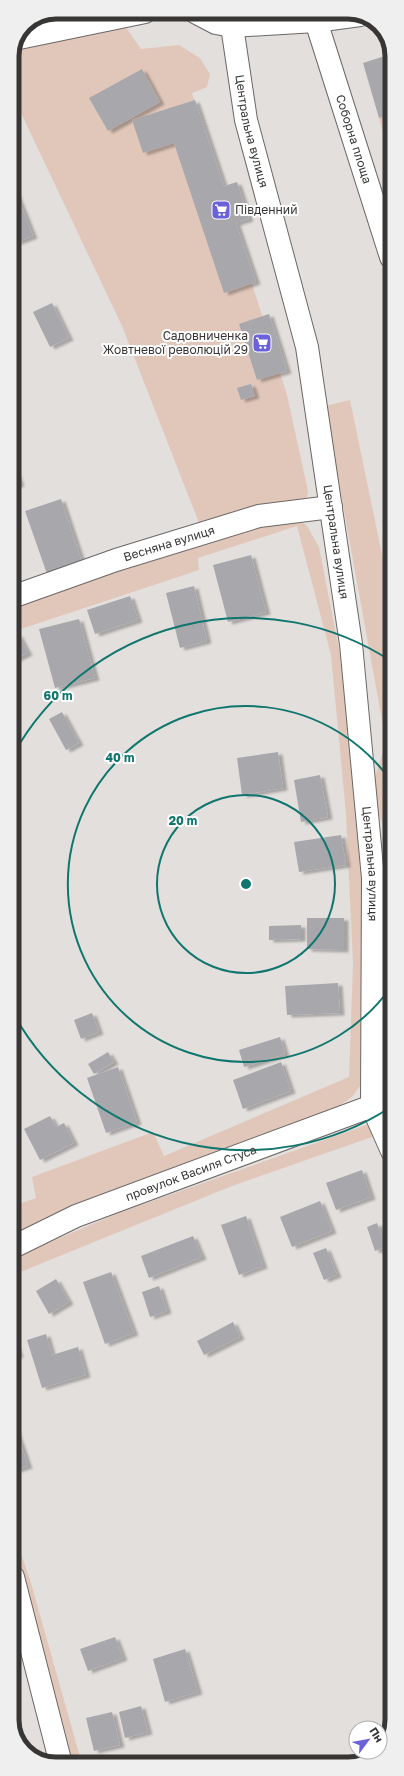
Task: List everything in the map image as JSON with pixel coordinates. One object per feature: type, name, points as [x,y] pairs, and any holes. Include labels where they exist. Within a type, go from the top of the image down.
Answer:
[{"type":"street","points":[[24,37],[111,19]]},
{"type":"street","points":[[208,19],[216,23],[232,26],[331,19]]},
{"type":"street","name":"Соборна площа","points":[[316,21],[385,237]]},
{"type":"street","name":"Центральна вулиця","points":[[232,26],[246,120],[307,346],[350,644],[373,878],[372,1106]]},
{"type":"street","name":"Весняна вулиця","points":[[19,595],[116,560],[259,516],[331,507]]},
{"type":"street","points":[[372,1106],[385,1136]]},
{"type":"street","name":"провулок Василя Стуса","points":[[19,1244],[76,1216],[372,1106]]},
{"type":"street","points":[[19,1600],[59,1757]]},
{"type":"shaded area","points":[[65,19],[34,26],[48,20]]},
{"type":"shaded area","points":[[125,26],[141,49],[179,45],[200,58],[210,74],[207,87],[192,93],[287,395],[308,491],[306,503],[201,528],[122,326],[19,109],[20,48]]},
{"type":"shaded area","points":[[385,116],[385,140],[379,118]]},
{"type":"shaded area","points":[[350,400],[385,569],[385,736],[325,406]]},
{"type":"shaded area","points":[[298,519],[307,526],[319,547],[346,685],[364,866],[360,1086],[352,1097],[339,1106],[120,1188],[19,1232],[19,1204],[36,1198],[32,1177],[153,1132],[164,1156],[349,1077],[353,964],[346,814],[331,655],[297,526],[198,558],[199,570],[19,630],[19,606],[253,523]]},
{"type":"shaded area","points":[[385,745],[385,831],[376,807],[372,787]]},
{"type":"shaded area","points":[[369,1124],[372,1137],[232,1186],[19,1273],[19,1255],[116,1214]]},
{"type":"shaded area","points":[[19,1548],[31,1583],[80,1757],[70,1757],[19,1570]]},
{"type":"building","points":[[385,56],[385,116],[379,118],[363,63]]},
{"type":"building","points":[[142,69],[160,102],[108,131],[89,98]]},
{"type":"building","points":[[195,100],[224,186],[237,182],[249,219],[236,223],[256,282],[224,293],[174,143],[143,153],[132,120]]},
{"type":"building","points":[[19,201],[33,236],[19,241]]},
{"type":"building","points":[[52,303],[69,338],[50,347],[33,312]]},
{"type":"building","points":[[269,314],[287,371],[257,380],[239,324]]},
{"type":"building","points":[[251,384],[255,396],[241,400],[237,388]]},
{"type":"building","points":[[61,499],[82,562],[47,574],[25,511]]},
{"type":"building","points":[[251,555],[266,612],[228,622],[213,565]]},
{"type":"building","points":[[194,586],[207,641],[180,648],[166,593]]},
{"type":"building","points":[[130,596],[138,620],[95,634],[87,610]]},
{"type":"building","points":[[79,619],[95,678],[55,688],[39,629]]},
{"type":"building","points":[[19,636],[28,653],[19,658]]},
{"type":"building","points":[[62,712],[79,743],[66,750],[49,719]]},
{"type":"building","points":[[278,752],[283,788],[242,795],[237,758]]},
{"type":"building","points":[[320,775],[328,817],[301,822],[294,780]]},
{"type":"building","points":[[341,835],[346,865],[299,872],[294,842]]},
{"type":"building","points":[[307,918],[344,918],[344,950],[307,949]]},
{"type":"building","points":[[301,925],[301,939],[269,940],[269,926]]},
{"type":"building","points":[[338,983],[340,1013],[287,1015],[285,986]]},
{"type":"building","points":[[92,1013],[99,1032],[81,1039],[74,1020]]},
{"type":"building","points":[[280,1037],[285,1054],[244,1067],[239,1050]]},
{"type":"building","points":[[108,1052],[114,1062],[94,1074],[88,1064]]},
{"type":"building","points":[[281,1062],[291,1091],[243,1109],[233,1080]]},
{"type":"building","points":[[118,1067],[137,1122],[106,1133],[87,1078]]},
{"type":"building","points":[[50,1116],[56,1127],[64,1123],[74,1143],[40,1160],[24,1129]]},
{"type":"building","points":[[362,1170],[371,1197],[336,1210],[326,1183]]},
{"type":"building","points":[[320,1201],[332,1231],[292,1247],[280,1217]]},
{"type":"building","points":[[246,1216],[263,1266],[239,1275],[221,1225]]},
{"type":"building","points":[[377,1223],[385,1247],[375,1251],[367,1227]]},
{"type":"building","points":[[193,1236],[202,1257],[149,1278],[141,1256]]},
{"type":"building","points":[[326,1248],[337,1275],[324,1280],[313,1253]]},
{"type":"building","points":[[111,1272],[134,1333],[105,1344],[83,1282]]},
{"type":"building","points":[[56,1279],[69,1302],[49,1314],[36,1291]]},
{"type":"building","points":[[159,1286],[167,1311],[150,1317],[142,1292]]},
{"type":"building","points":[[233,1322],[240,1337],[204,1355],[197,1341]]},
{"type":"building","points":[[46,1334],[52,1355],[78,1347],[86,1375],[42,1388],[27,1340]]},
{"type":"building","points":[[19,1440],[28,1466],[19,1469]]},
{"type":"building","points":[[115,1637],[123,1658],[88,1671],[80,1649]]},
{"type":"building","points":[[185,1649],[198,1692],[165,1702],[153,1659]]},
{"type":"building","points":[[141,1706],[148,1732],[125,1738],[119,1712]]},
{"type":"building","points":[[112,1712],[120,1745],[94,1751],[86,1718]]},
{"type":"place","name":"Південний","points":[[221,210]]},
{"type":"place","name":"Садовниченка Жовтневої революцій 29","points":[[262,343]]}]
